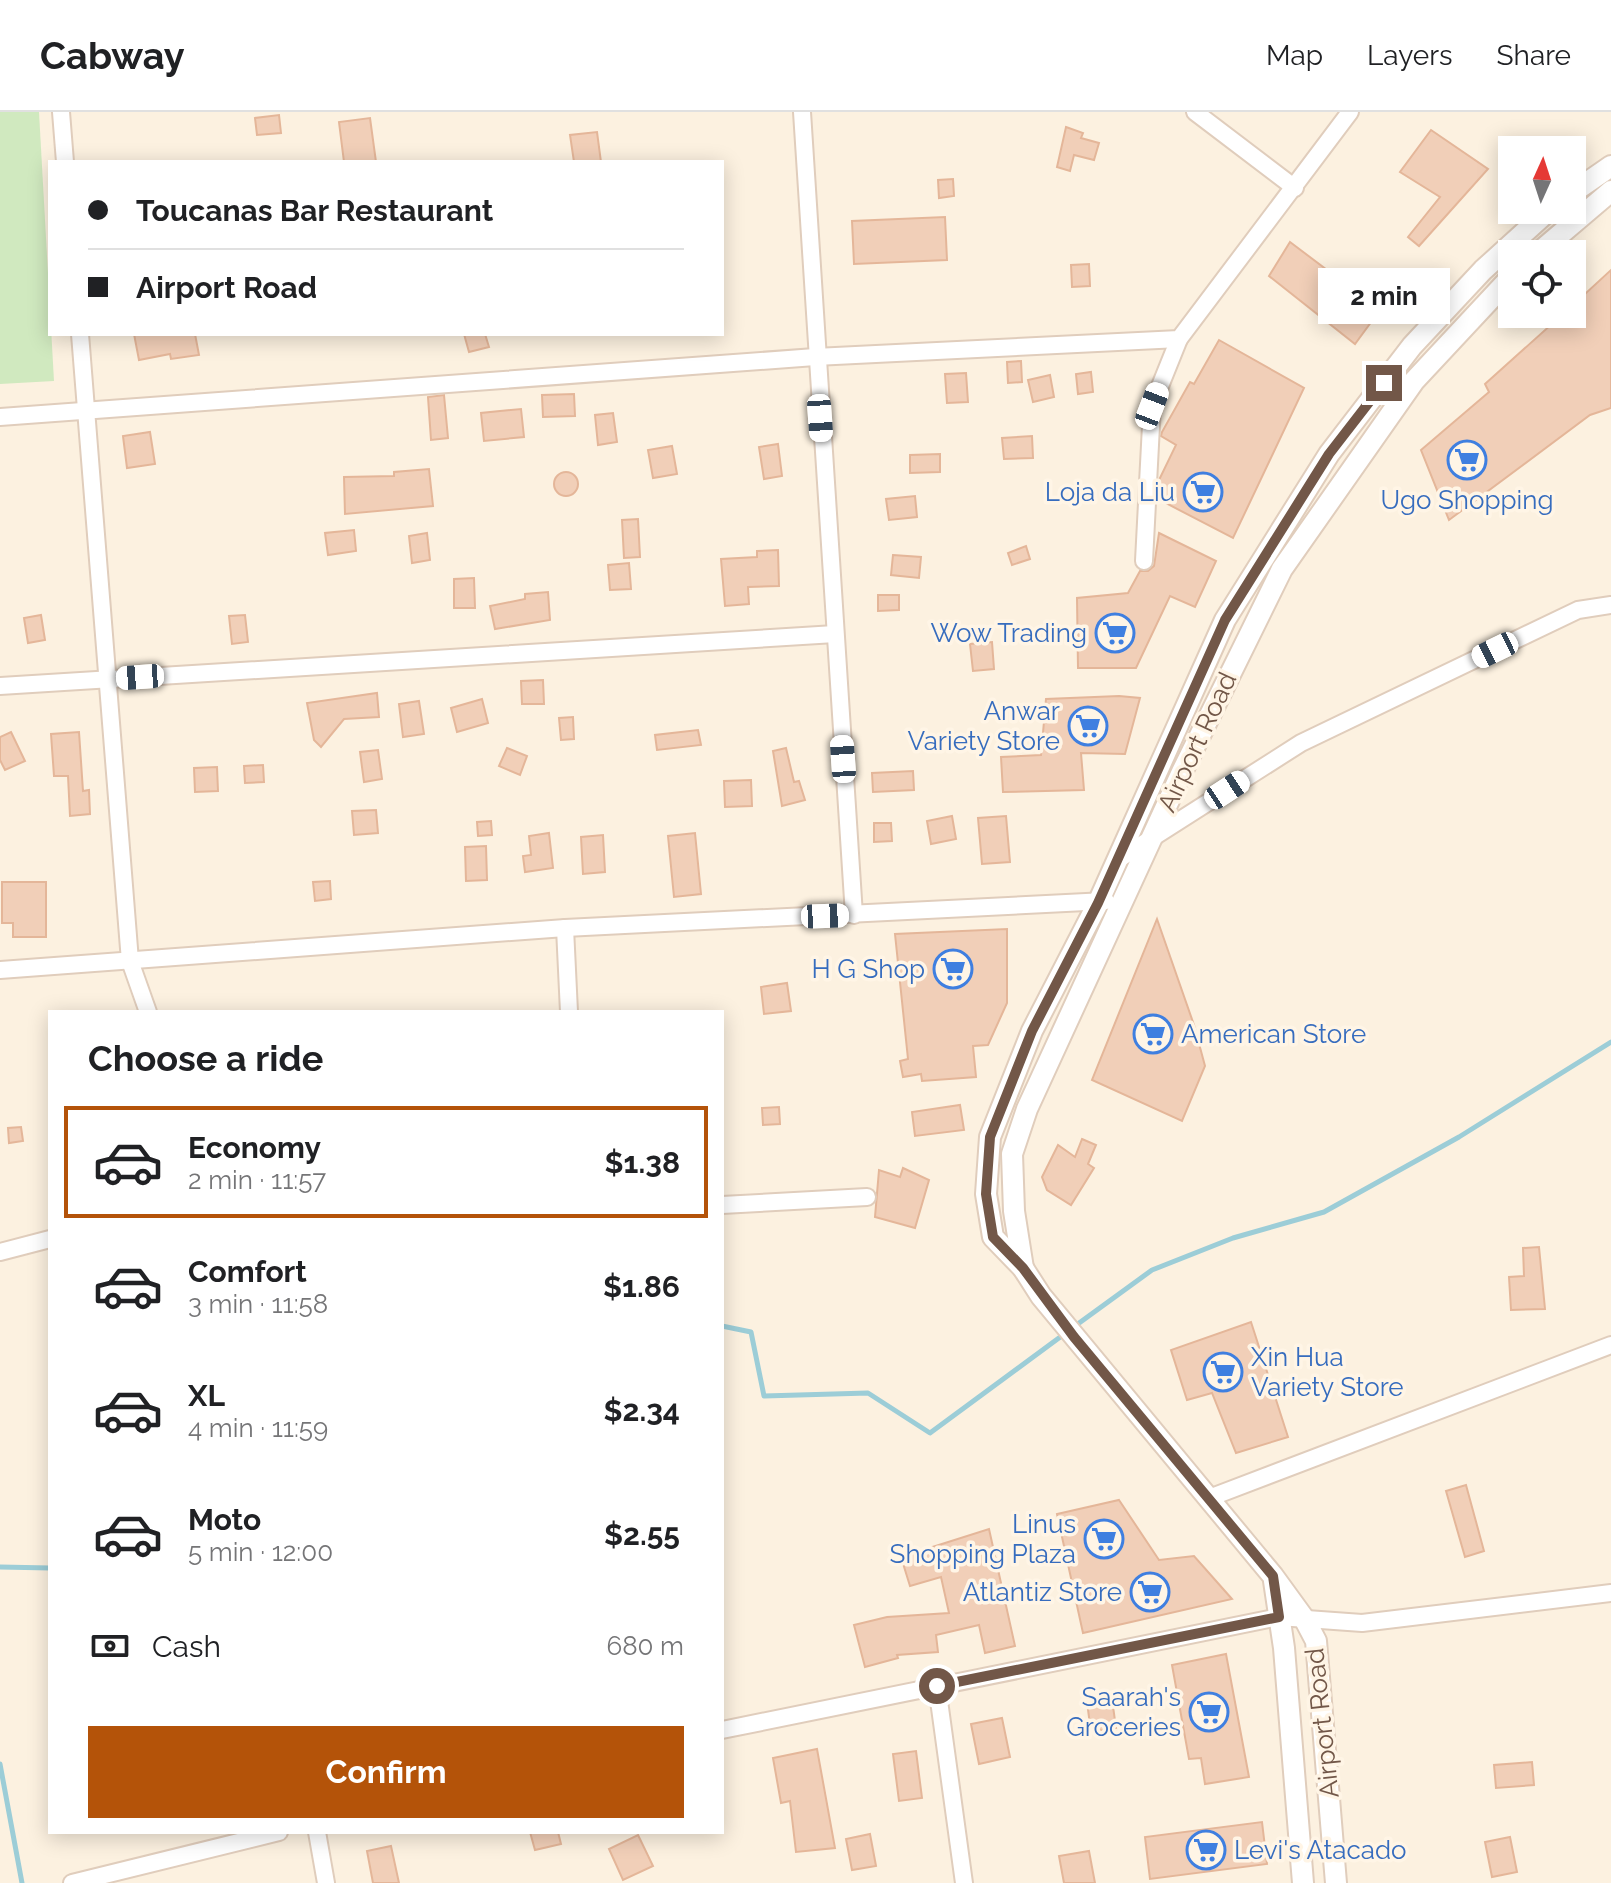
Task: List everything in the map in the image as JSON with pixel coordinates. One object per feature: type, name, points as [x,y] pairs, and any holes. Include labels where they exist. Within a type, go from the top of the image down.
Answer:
[{"type":"street","points":[[61,112],[65,160]]},
{"type":"street","points":[[802,112],[815,357],[854,915]]},
{"type":"street","points":[[1195,112],[1295,188]]},
{"type":"street","points":[[1144,561],[1152,406],[1179,339],[1350,112]]},
{"type":"street","points":[[1586,183],[1611,166]]},
{"type":"street","points":[[1553,240],[1611,191]]},
{"type":"street","name":"Airport Road","points":[[1336,1883],[1316,1641],[1305,1620],[1273,1576],[1074,1337],[1023,1268],[993,1237],[986,1194],[990,1137],[1032,1031],[1098,903],[1114,861],[1225,620],[1329,454],[1402,359],[1483,270],[1534,224]]},
{"type":"street","name":"Airport Road","points":[[1023,1268],[1014,1211],[1012,1154],[1027,1109],[1282,569],[1421,373],[1498,291]]},
{"type":"street","points":[[80,336],[130,961],[147,1010]]},
{"type":"street","points":[[0,417],[87,414],[815,357],[1179,339]]},
{"type":"street","points":[[1402,359],[1421,373]]},
{"type":"street","points":[[1114,861],[1301,743],[1578,610],[1611,605]]},
{"type":"street","points":[[0,686],[835,634]]},
{"type":"street","points":[[0,970],[565,928],[1098,903],[1124,899]]},
{"type":"street","points":[[565,928],[569,1010]]},
{"type":"street","points":[[724,1205],[867,1197]]},
{"type":"street","points":[[0,1252],[48,1240]]},
{"type":"street","points":[[1209,1498],[1611,1345]]},
{"type":"street","name":"Airport Road","points":[[1273,1576],[1303,1883]]},
{"type":"street","points":[[724,1730],[1279,1617],[1362,1623],[1611,1593]]},
{"type":"street","points":[[937,1686],[964,1883]]},
{"type":"street","points":[[72,1883],[271,1834]]},
{"type":"street","points":[[317,1834],[326,1883]]},
{"type":"green space","points":[[0,112],[39,112],[48,273],[48,336],[51,336],[54,381],[0,384]]},
{"type":"building","points":[[279,115],[281,133],[257,135],[255,118]]},
{"type":"building","points":[[370,118],[376,160],[344,160],[339,122]]},
{"type":"building","points":[[1066,127],[1083,133],[1081,138],[1099,143],[1094,160],[1074,155],[1070,171],[1057,167]]},
{"type":"building","points":[[1431,130],[1488,169],[1419,246],[1408,237],[1440,197],[1400,172]]},
{"type":"building","points":[[597,132],[601,160],[574,160],[570,135]]},
{"type":"building","points":[[953,179],[954,196],[939,198],[938,180]]},
{"type":"building","points":[[945,217],[947,260],[854,264],[852,221]]},
{"type":"building","points":[[1290,242],[1380,310],[1355,344],[1269,276]]},
{"type":"building","points":[[1089,264],[1090,286],[1072,287],[1071,265]]},
{"type":"building","points":[[1611,270],[1611,408],[1590,415],[1449,520],[1421,450],[1489,392],[1485,384],[1547,328],[1586,328],[1586,293]]},
{"type":"building","points":[[134,336],[195,336],[199,355],[171,359],[170,354],[139,360]]},
{"type":"building","points":[[465,336],[486,336],[489,347],[469,352]]},
{"type":"building","points":[[1219,340],[1304,388],[1233,538],[1158,499],[1159,480],[1176,445],[1161,436],[1162,432],[1190,382],[1194,384]]},
{"type":"building","points":[[1021,361],[1022,382],[1008,383],[1007,362]]},
{"type":"building","points":[[1091,372],[1093,392],[1078,394],[1076,374]]},
{"type":"building","points":[[966,373],[968,402],[947,403],[945,374]]},
{"type":"building","points":[[1050,375],[1054,397],[1033,402],[1028,380]]},
{"type":"building","points":[[574,394],[575,416],[543,417],[542,395]]},
{"type":"building","points":[[444,395],[448,438],[431,440],[428,397]]},
{"type":"building","points":[[521,409],[524,437],[484,441],[481,413]]},
{"type":"building","points":[[613,413],[617,442],[598,445],[595,415]]},
{"type":"building","points":[[150,432],[155,464],[127,468],[123,436]]},
{"type":"building","points":[[1032,436],[1033,458],[1004,459],[1002,438]]},
{"type":"building","points":[[778,444],[782,476],[764,479],[759,447]]},
{"type":"building","points":[[672,446],[677,474],[653,478],[648,450]]},
{"type":"building","points":[[940,454],[940,472],[910,473],[910,455]]},
{"type":"building","points":[[429,469],[433,506],[345,514],[344,477],[394,476],[394,472]]},
{"type":"building","points":[[566,472],[577,479],[578,484],[571,495],[566,496],[555,489],[554,484],[561,473]]},
{"type":"building","points":[[915,496],[917,517],[889,520],[886,499]]},
{"type":"building","points":[[638,519],[640,557],[624,558],[622,520]]},
{"type":"building","points":[[354,530],[356,551],[328,555],[325,533]]},
{"type":"building","points":[[427,533],[430,560],[412,563],[409,536]]},
{"type":"building","name":"Wow Trading","points":[[1159,533],[1216,561],[1195,607],[1170,596],[1136,668],[1078,668],[1077,598],[1128,593],[1140,571],[1148,571],[1154,566]]},
{"type":"building","points":[[1026,546],[1030,559],[1012,565],[1008,553]]},
{"type":"building","points":[[778,550],[779,586],[748,587],[749,604],[725,606],[721,559],[757,557],[757,551]]},
{"type":"building","points":[[893,555],[921,557],[919,578],[891,575]]},
{"type":"building","points":[[629,563],[631,589],[610,590],[608,565]]},
{"type":"building","points":[[474,578],[475,608],[454,608],[454,579]]},
{"type":"building","points":[[548,592],[550,620],[495,629],[490,606],[525,599],[525,594]]},
{"type":"building","points":[[878,595],[899,595],[899,610],[878,611]]},
{"type":"building","points":[[41,615],[45,640],[28,643],[24,618]]},
{"type":"building","points":[[245,615],[248,642],[232,644],[229,616]]},
{"type":"building","points":[[992,642],[994,669],[973,671],[970,644]]},
{"type":"building","points":[[543,680],[544,704],[522,704],[521,681]]},
{"type":"building","points":[[377,693],[379,717],[344,719],[321,747],[314,740],[307,703]]},
{"type":"building","name":"Anwar Variety Store","points":[[1140,698],[1125,754],[1081,753],[1084,790],[1003,792],[1001,757],[1041,755],[1046,699]]},
{"type":"building","points":[[482,699],[488,723],[457,732],[451,708]]},
{"type":"building","points":[[419,701],[424,734],[403,737],[399,704]]},
{"type":"building","points":[[573,717],[574,739],[561,740],[559,718]]},
{"type":"building","points":[[698,730],[701,745],[657,750],[655,735]]},
{"type":"building","points":[[11,732],[25,761],[5,770],[0,760],[0,737]]},
{"type":"building","points":[[79,732],[83,791],[89,790],[90,814],[70,816],[68,776],[54,776],[51,734]]},
{"type":"building","points":[[507,748],[527,756],[520,775],[499,766]]},
{"type":"building","points":[[786,748],[794,782],[799,781],[805,800],[782,806],[773,751]]},
{"type":"building","points":[[378,750],[382,779],[364,782],[360,752]]},
{"type":"building","points":[[263,765],[264,782],[245,783],[244,766]]},
{"type":"building","points":[[217,767],[218,791],[195,792],[194,768]]},
{"type":"building","points":[[913,771],[914,790],[873,792],[872,773]]},
{"type":"building","points":[[751,780],[752,806],[725,807],[724,781]]},
{"type":"building","points":[[376,810],[378,833],[354,835],[352,811]]},
{"type":"building","points":[[952,816],[956,839],[931,844],[927,821]]},
{"type":"building","points":[[1006,816],[1010,862],[982,864],[978,818]]},
{"type":"building","points":[[491,821],[492,835],[478,836],[477,822]]},
{"type":"building","points":[[874,823],[891,823],[892,841],[874,842]]},
{"type":"building","points":[[549,833],[553,868],[525,872],[523,856],[531,855],[529,836]]},
{"type":"building","points":[[695,833],[701,894],[674,897],[668,836]]},
{"type":"building","points":[[603,835],[605,872],[583,874],[581,837]]},
{"type":"building","points":[[486,846],[487,880],[466,881],[465,847]]},
{"type":"building","points":[[330,881],[331,899],[315,901],[313,882]]},
{"type":"building","points":[[2,882],[46,882],[46,937],[13,937],[13,923],[2,923]]},
{"type":"building","points":[[1157,919],[1205,1066],[1182,1121],[1092,1080]]},
{"type":"building","name":"H G Shop","points":[[1007,929],[1007,1003],[988,1045],[973,1046],[976,1077],[922,1081],[921,1074],[903,1077],[900,1061],[908,1059],[895,934]]},
{"type":"building","points":[[787,983],[791,1011],[764,1014],[761,987]]},
{"type":"building","points":[[960,1105],[964,1130],[915,1136],[912,1112]]},
{"type":"building","points":[[779,1107],[780,1124],[763,1125],[762,1108]]},
{"type":"building","points":[[21,1127],[23,1141],[9,1143],[8,1128]]},
{"type":"building","points":[[1082,1139],[1096,1145],[1088,1164],[1094,1168],[1071,1205],[1047,1190],[1042,1177],[1058,1145],[1075,1157]]},
{"type":"building","points":[[903,1168],[929,1180],[915,1228],[875,1217],[879,1170],[900,1177]]},
{"type":"building","points":[[1539,1247],[1545,1309],[1511,1310],[1509,1277],[1524,1276],[1523,1248]]},
{"type":"building","name":"Xin Hua Variety Store","points":[[1251,1322],[1288,1437],[1236,1453],[1212,1393],[1187,1400],[1171,1350]]},
{"type":"building","points":[[1466,1485],[1484,1551],[1465,1557],[1446,1491]]},
{"type":"building","points":[[1119,1500],[1159,1560],[1194,1556],[1232,1599],[1083,1633],[1057,1514]]},
{"type":"building","points":[[989,1529],[1015,1646],[985,1653],[979,1625],[936,1635],[938,1652],[897,1655],[898,1658],[865,1667],[854,1625],[887,1617],[949,1613],[941,1577],[910,1586],[901,1557]]},
{"type":"building","name":"Saarah's Groceries","points":[[1226,1654],[1249,1777],[1205,1784],[1201,1758],[1189,1759],[1172,1665]]},
{"type":"building","points":[[1112,1699],[1116,1728],[1091,1732],[1087,1702]]},
{"type":"building","points":[[1002,1718],[1010,1757],[979,1764],[971,1724]]},
{"type":"building","points":[[817,1749],[835,1848],[796,1852],[790,1801],[781,1803],[773,1758]]},
{"type":"building","points":[[916,1751],[922,1798],[899,1801],[893,1754]]},
{"type":"building","points":[[1532,1762],[1534,1785],[1496,1788],[1494,1765]]},
{"type":"building","name":"Levi's Atacado","points":[[1262,1822],[1267,1864],[1150,1879],[1145,1837]]},
{"type":"building","points":[[531,1834],[558,1834],[561,1844],[535,1850]]},
{"type":"building","points":[[870,1834],[876,1866],[852,1870],[846,1839]]},
{"type":"building","points":[[638,1835],[653,1866],[623,1880],[609,1849]]},
{"type":"building","points":[[1510,1837],[1517,1872],[1492,1877],[1485,1842]]},
{"type":"building","points":[[391,1846],[399,1883],[373,1883],[367,1851]]},
{"type":"building","points":[[1089,1851],[1095,1883],[1064,1883],[1059,1856]]},
{"type":"waterway","points":[[1075,1326],[1152,1270],[1233,1238],[1324,1212],[1459,1137],[1611,1042]]},
{"type":"waterway","points":[[724,1326],[751,1332],[764,1396],[868,1393],[930,1433],[1067,1332]]},
{"type":"waterway","points":[[0,1567],[48,1568]]},
{"type":"waterway","points":[[0,1764],[22,1883]]},
{"type":"place","name":"Ugo Shopping","points":[[1467,460]]},
{"type":"place","name":"Loja da Liu","points":[[1203,492]]},
{"type":"place","name":"Wow Trading","points":[[1115,633]]},
{"type":"place","name":"Anwar Variety Store","points":[[1088,726]]},
{"type":"place","name":"H G Shop","points":[[953,969]]},
{"type":"place","name":"American Store","points":[[1153,1034]]},
{"type":"place","name":"Xin Hua Variety Store","points":[[1223,1372]]},
{"type":"place","name":"Linus Shopping Plaza","points":[[1104,1539]]},
{"type":"place","name":"Atlantiz Store","points":[[1150,1592]]},
{"type":"place","name":"Saarah's Groceries","points":[[1209,1712]]},
{"type":"place","name":"Levi's Atacado","points":[[1206,1850]]},
{"type":"route","points":[[937,1686],[1279,1617],[1273,1576],[1074,1337],[1023,1268],[993,1237],[986,1194],[990,1137],[1032,1031],[1098,903],[1114,861],[1225,620],[1329,454],[1384,383]]}]
